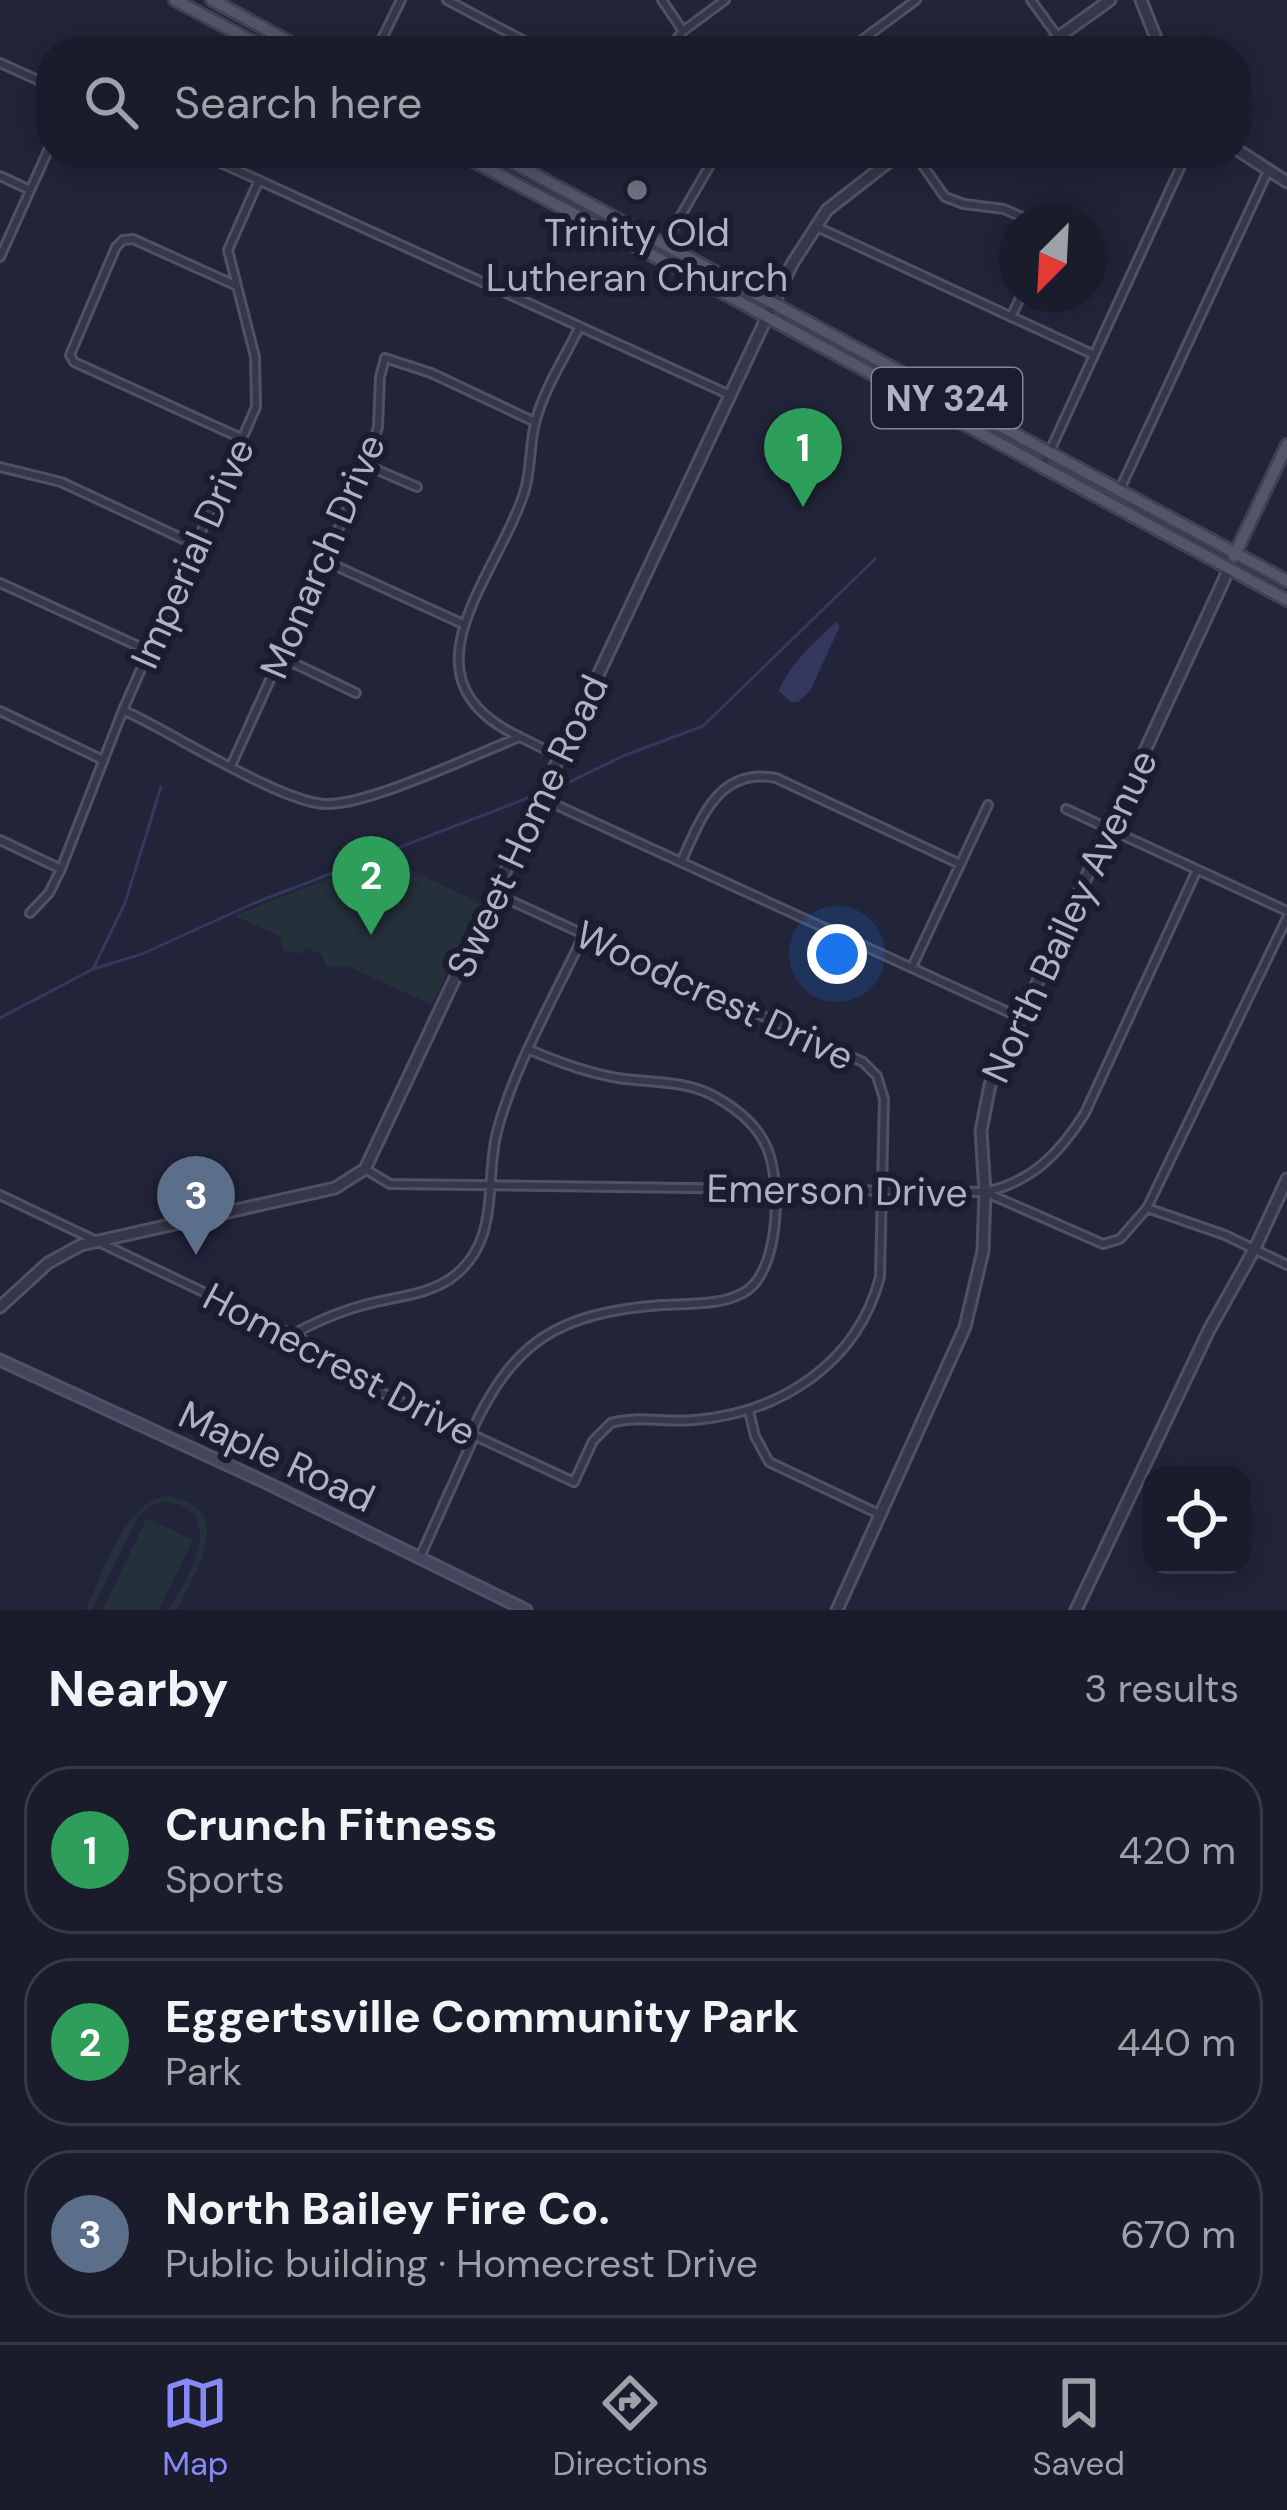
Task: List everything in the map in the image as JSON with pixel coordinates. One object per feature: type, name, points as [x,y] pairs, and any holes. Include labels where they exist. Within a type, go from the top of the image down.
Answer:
[{"type":"main road","points":[[175,0],[242,36]]},
{"type":"main road","points":[[212,0],[234,5],[283,36]]},
{"type":"main road","name":"NY 324","points":[[488,168],[1047,452],[1235,554]]},
{"type":"main road","name":"NY 324","points":[[523,168],[664,244],[1043,468],[1229,569]]},
{"type":"main road","points":[[1287,445],[1229,569],[1287,600]]},
{"type":"main road","points":[[1235,554],[1287,581]]},
{"type":"main road","name":"Maple Road","points":[[0,1360],[526,1610]]},
{"type":"street","points":[[383,36],[401,0]]},
{"type":"street","points":[[447,0],[514,36]]},
{"type":"street","points":[[662,0],[683,31]]},
{"type":"street","points":[[679,36],[725,0]]},
{"type":"street","points":[[867,36],[916,0]]},
{"type":"street","points":[[1031,0],[1057,36]]},
{"type":"street","points":[[1061,36],[1110,0]]},
{"type":"street","points":[[1141,0],[1155,36]]},
{"type":"street","points":[[0,62],[36,79]]},
{"type":"street","points":[[1251,159],[1287,182]]},
{"type":"street","points":[[0,257],[41,168]]},
{"type":"street","points":[[233,168],[730,395]]},
{"type":"street","points":[[664,244],[708,168]]},
{"type":"street","name":"Sweet Home Road","points":[[365,1169],[769,310],[814,225],[881,168]]},
{"type":"street","points":[[925,168],[945,197],[999,208]]},
{"type":"street","points":[[1043,468],[1180,168]]},
{"type":"street","points":[[1119,491],[1268,171]]},
{"type":"street","points":[[0,176],[31,190]]},
{"type":"street","name":"Imperial Drive","points":[[30,913],[49,893],[62,869],[123,710],[256,407],[255,357],[228,250],[259,180]]},
{"type":"street","points":[[814,225],[1092,354]]},
{"type":"street","points":[[237,286],[133,239],[123,240],[70,355],[74,362],[243,440]]},
{"type":"street","points":[[1011,317],[1013,312]]},
{"type":"street","points":[[560,757],[485,718],[460,678],[458,653],[464,624],[525,492],[535,422],[579,328]]},
{"type":"street","name":"Monarch Drive","points":[[231,766],[366,465],[378,427],[385,358],[418,367],[535,422]]},
{"type":"street","points":[[366,465],[417,487]]},
{"type":"street","points":[[0,466],[61,482],[196,545]]},
{"type":"street","points":[[325,561],[464,624]]},
{"type":"street","name":"North Bailey Avenue","points":[[837,1610],[965,1327],[983,1251],[985,1101],[1019,1017],[1229,569]]},
{"type":"street","points":[[0,583],[149,651]]},
{"type":"street","points":[[281,656],[356,693]]},
{"type":"street","points":[[123,710],[302,800],[339,803],[520,736]]},
{"type":"street","points":[[0,711],[103,760]]},
{"type":"street","points":[[681,862],[712,799],[736,781],[758,776],[776,778],[960,864]]},
{"type":"street","points":[[541,798],[1019,1017]]},
{"type":"street","points":[[912,968],[988,805]]},
{"type":"street","points":[[985,1192],[1102,1244],[1120,1239],[1147,1208],[1287,915],[1066,808]]},
{"type":"street","points":[[0,841],[62,869]]},
{"type":"street","name":"Emerson Drive","points":[[365,1169],[390,1184],[985,1192],[1021,1180],[1066,1142],[1091,1101],[1197,870]]},
{"type":"street","name":"Woodcrest Drive","points":[[496,895],[871,1069],[881,1082],[880,1277],[864,1318],[841,1352],[786,1396],[749,1411],[679,1421],[621,1420],[605,1427],[593,1441]]},
{"type":"street","points":[[293,1334],[349,1309],[409,1296],[449,1280],[480,1245],[488,1221],[501,1119],[584,934]]},
{"type":"street","points":[[420,1557],[500,1376],[520,1354],[543,1336],[605,1312],[716,1301],[749,1290],[770,1261],[772,1162],[763,1139],[749,1122],[717,1097],[685,1085],[611,1077],[530,1050]]},
{"type":"street","points":[[0,1307],[52,1259],[96,1240],[335,1188],[365,1169]]},
{"type":"street","points":[[1076,1610],[1209,1330],[1256,1248],[1287,1179]]},
{"type":"street","name":"Homecrest Drive","points":[[0,1195],[293,1334],[374,1389],[574,1482],[593,1441]]},
{"type":"street","points":[[1147,1208],[1256,1248],[1287,1265]]},
{"type":"street","points":[[749,1411],[755,1436],[770,1462],[881,1514]]},
{"type":"shaded area","points":[[383,857],[480,903],[432,1005],[347,966],[327,967],[322,955],[307,948],[300,954],[283,951],[280,936],[234,916]]},
{"type":"shaded area","points":[[168,1496],[190,1503],[207,1527],[201,1560],[177,1610],[169,1610],[194,1563],[199,1526],[187,1509],[165,1502],[138,1517],[92,1610],[85,1610],[127,1524],[139,1510]]},
{"type":"shaded area","points":[[147,1518],[193,1540],[159,1610],[102,1610]]},
{"type":"water","points":[[836,622],[840,626],[810,691],[791,702],[779,691],[783,681]]},
{"type":"waterway","points":[[553,790],[623,756],[703,726],[875,559]]},
{"type":"waterway","points":[[93,969],[125,903],[161,787]]},
{"type":"waterway","points":[[0,1018],[93,969],[142,954],[252,904],[533,796]]},
{"type":"place","name":"Trinity Old Lutheran Church","points":[[637,190]]},
{"type":"place","name":"Crunch Fitness","points":[[803,507]]},
{"type":"place","name":"Eggertsville Community Park","points":[[371,935]]},
{"type":"place","name":"North Bailey Fire Co.","points":[[196,1255]]}]
